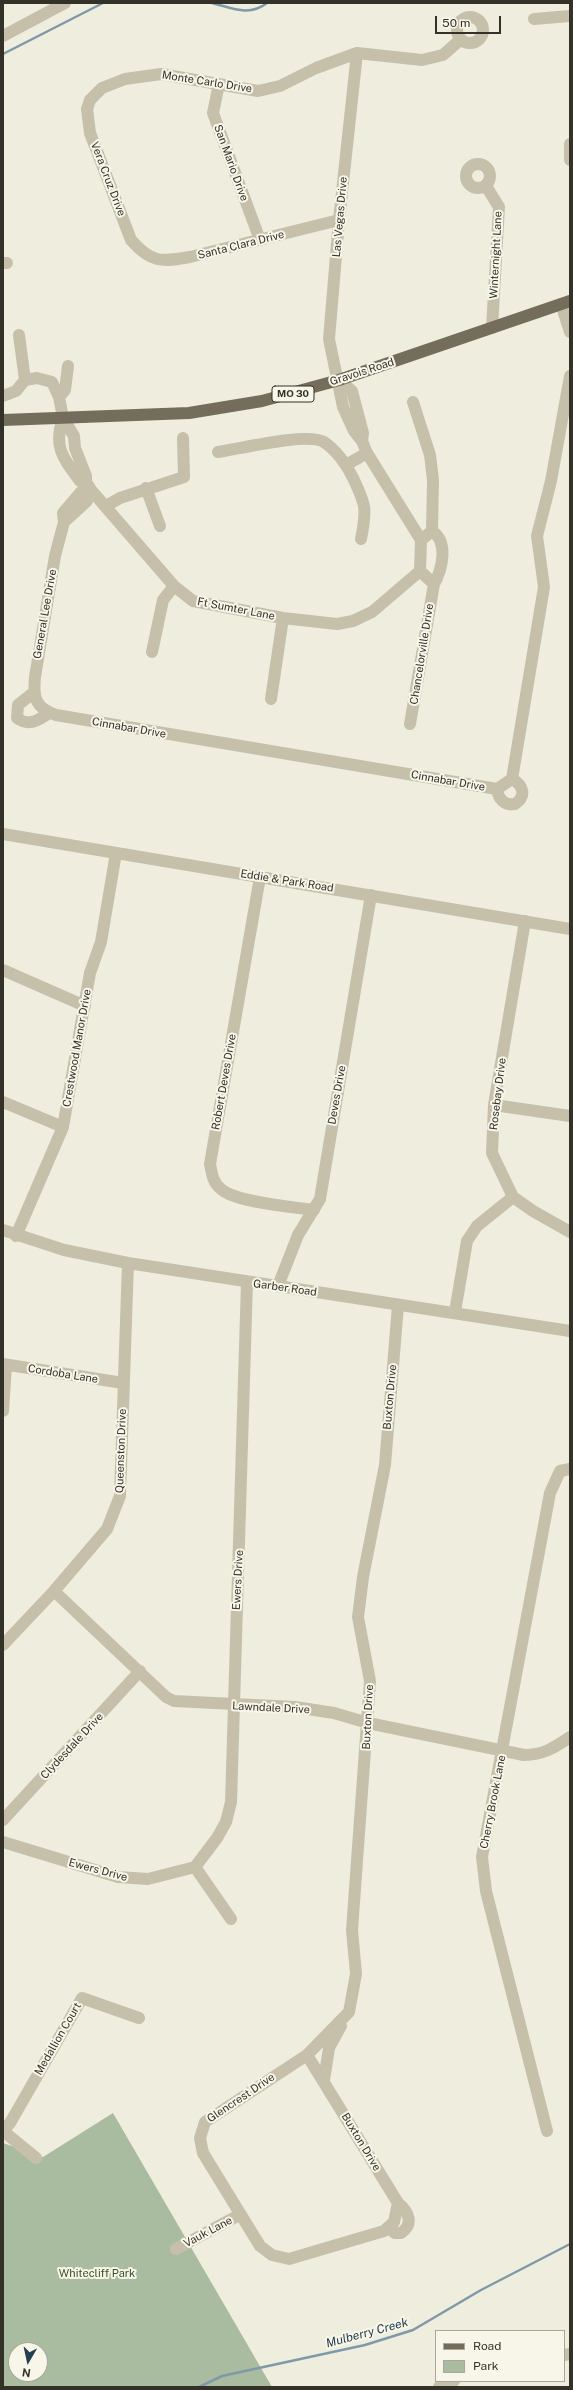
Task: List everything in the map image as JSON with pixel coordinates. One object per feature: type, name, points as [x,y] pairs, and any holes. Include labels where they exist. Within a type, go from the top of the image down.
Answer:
[{"type":"main road","name":"Gravois Road","points":[[3,420],[208,411],[262,402],[339,380],[566,303]]},
{"type":"street","points":[[3,36],[64,3]]},
{"type":"street","points":[[534,19],[570,16]]},
{"type":"street","name":"Monte Carlo Drive","points":[[90,100],[102,88],[140,75],[162,74],[258,91],[280,86],[316,68],[357,53],[422,60],[443,55],[461,39]]},
{"type":"street","name":"Las Vegas Drive","points":[[339,380],[329,339],[339,220],[357,53]]},
{"type":"street","name":"San Mario Drive","points":[[219,84],[213,113],[260,240]]},
{"type":"street","name":"Vera Cruz Drive","points":[[90,100],[87,109],[90,133],[132,240],[144,254]]},
{"type":"street","points":[[570,144],[570,160]]},
{"type":"street","name":"Winternight Lane","points":[[486,186],[500,207],[492,328]]},
{"type":"street","name":"Santa Clara Drive","points":[[144,254],[166,261],[260,240],[339,220]]},
{"type":"street","points":[[566,303],[570,332]]},
{"type":"street","points":[[19,335],[26,380]]},
{"type":"street","points":[[60,397],[65,390],[68,366]]},
{"type":"street","points":[[496,789],[500,799],[505,803],[515,804],[521,798],[522,791],[519,783],[512,779],[544,588],[537,536],[565,426],[570,376]]},
{"type":"street","points":[[3,396],[16,391],[26,380],[37,378],[52,382],[60,397],[62,418]]},
{"type":"street","points":[[339,380],[352,391],[363,433],[362,441],[367,453],[421,540],[420,571],[434,584]]},
{"type":"street","points":[[413,402],[430,455],[434,480],[432,530],[421,540]]},
{"type":"street","name":"Ft Sumter Lane","points":[[62,418],[74,436],[75,448],[89,486],[174,586],[193,601],[283,618],[337,624],[353,621],[372,612],[420,571]]},
{"type":"street","points":[[106,506],[120,498],[146,488],[184,477],[183,438]]},
{"type":"street","points":[[218,452],[295,439],[312,439],[324,442],[346,465],[365,503],[366,515],[361,539]]},
{"type":"street","points":[[346,465],[367,453]]},
{"type":"street","name":"General Lee Drive","points":[[33,693],[55,556],[64,522],[63,513],[66,508],[89,486]]},
{"type":"street","points":[[146,488],[160,526]]},
{"type":"street","name":"Chancelorville Drive","points":[[410,724],[434,584],[439,575],[442,545],[438,534],[432,530]]},
{"type":"street","points":[[152,652],[163,600],[174,586]]},
{"type":"street","points":[[271,699],[283,618]]},
{"type":"street","points":[[33,693],[18,705],[17,718],[29,723],[36,722],[49,713]]},
{"type":"street","name":"Cinnabar Drive","points":[[33,693],[38,705],[49,713],[496,789],[512,779]]},
{"type":"street","name":"Eddie & Park Road","points":[[3,834],[570,928]]},
{"type":"street","name":"Crestwood Manor Drive","points":[[16,1236],[63,1127],[90,974],[101,942],[116,853]]},
{"type":"street","name":"Robert Deves Drive","points":[[260,876],[210,1164],[212,1178],[221,1190],[233,1197],[314,1210]]},
{"type":"street","name":"Deves Drive","points":[[278,1286],[298,1235],[320,1199],[371,895]]},
{"type":"street","name":"Rosebay Drive","points":[[525,921],[494,1106],[492,1153],[514,1197],[533,1211],[570,1232]]},
{"type":"street","points":[[3,970],[85,1006]]},
{"type":"street","points":[[3,1102],[63,1127]]},
{"type":"street","points":[[494,1106],[570,1116]]},
{"type":"street","points":[[455,1312],[467,1241],[477,1226],[514,1197]]},
{"type":"street","name":"Garber Road","points":[[3,1230],[16,1236],[64,1250],[128,1263],[398,1305],[455,1312],[570,1331]]},
{"type":"street","name":"Queenston Drive","points":[[3,1645],[54,1591],[107,1529],[120,1496],[128,1263]]},
{"type":"street","name":"Ewers Drive","points":[[3,1842],[118,1877],[148,1879],[195,1867],[217,1838],[226,1822],[231,1802],[247,1282]]},
{"type":"street","name":"Buxton Drive","points":[[324,2080],[329,2048],[349,2012],[356,1974],[352,1930],[370,1681],[358,1618],[363,1577],[385,1465],[398,1305]]},
{"type":"street","points":[[3,1411],[5,1364]]},
{"type":"street","name":"Cordoba Lane","points":[[5,1364],[123,1383]]},
{"type":"street","name":"Cherry Brook Lane","points":[[547,2131],[486,1891],[482,1857],[504,1751],[550,1493],[565,1470]]},
{"type":"street","name":"Lawndale Drive","points":[[54,1591],[166,1697],[174,1701],[234,1706],[295,1707],[334,1713],[368,1723],[524,1755],[538,1755],[549,1751],[570,1737]]},
{"type":"street","name":"Clydesdale Drive","points":[[3,1820],[140,1672]]},
{"type":"street","points":[[195,1867],[231,1919]]},
{"type":"street","name":"Medallion Court","points":[[3,2131],[10,2123],[82,1998],[139,2018]]},
{"type":"street","points":[[307,2055],[349,2012]]},
{"type":"street","name":"Buxton Drive","points":[[272,2255],[289,2259],[384,2231],[394,2222],[398,2203],[324,2080],[307,2055]]},
{"type":"street","name":"Glencrest Drive","points":[[272,2255],[260,2246],[239,2215],[203,2153],[200,2138],[205,2122],[307,2055]]},
{"type":"street","points":[[3,2131],[36,2158]]},
{"type":"street","name":"Vauk Lane","points":[[176,2249],[239,2215]]},
{"type":"street","points":[[439,2387],[452,2382]]},
{"type":"green space","name":"Whitecliff Park","points":[[113,2113],[272,2387],[3,2387],[3,2143],[43,2157]]},
{"type":"waterway","points":[[3,54],[103,3]]},
{"type":"waterway","points":[[212,3],[240,10],[254,10],[267,3]]},
{"type":"waterway","name":"Mulberry Creek","points":[[199,2387],[222,2376],[365,2345],[413,2330],[481,2290],[570,2244]]}]
